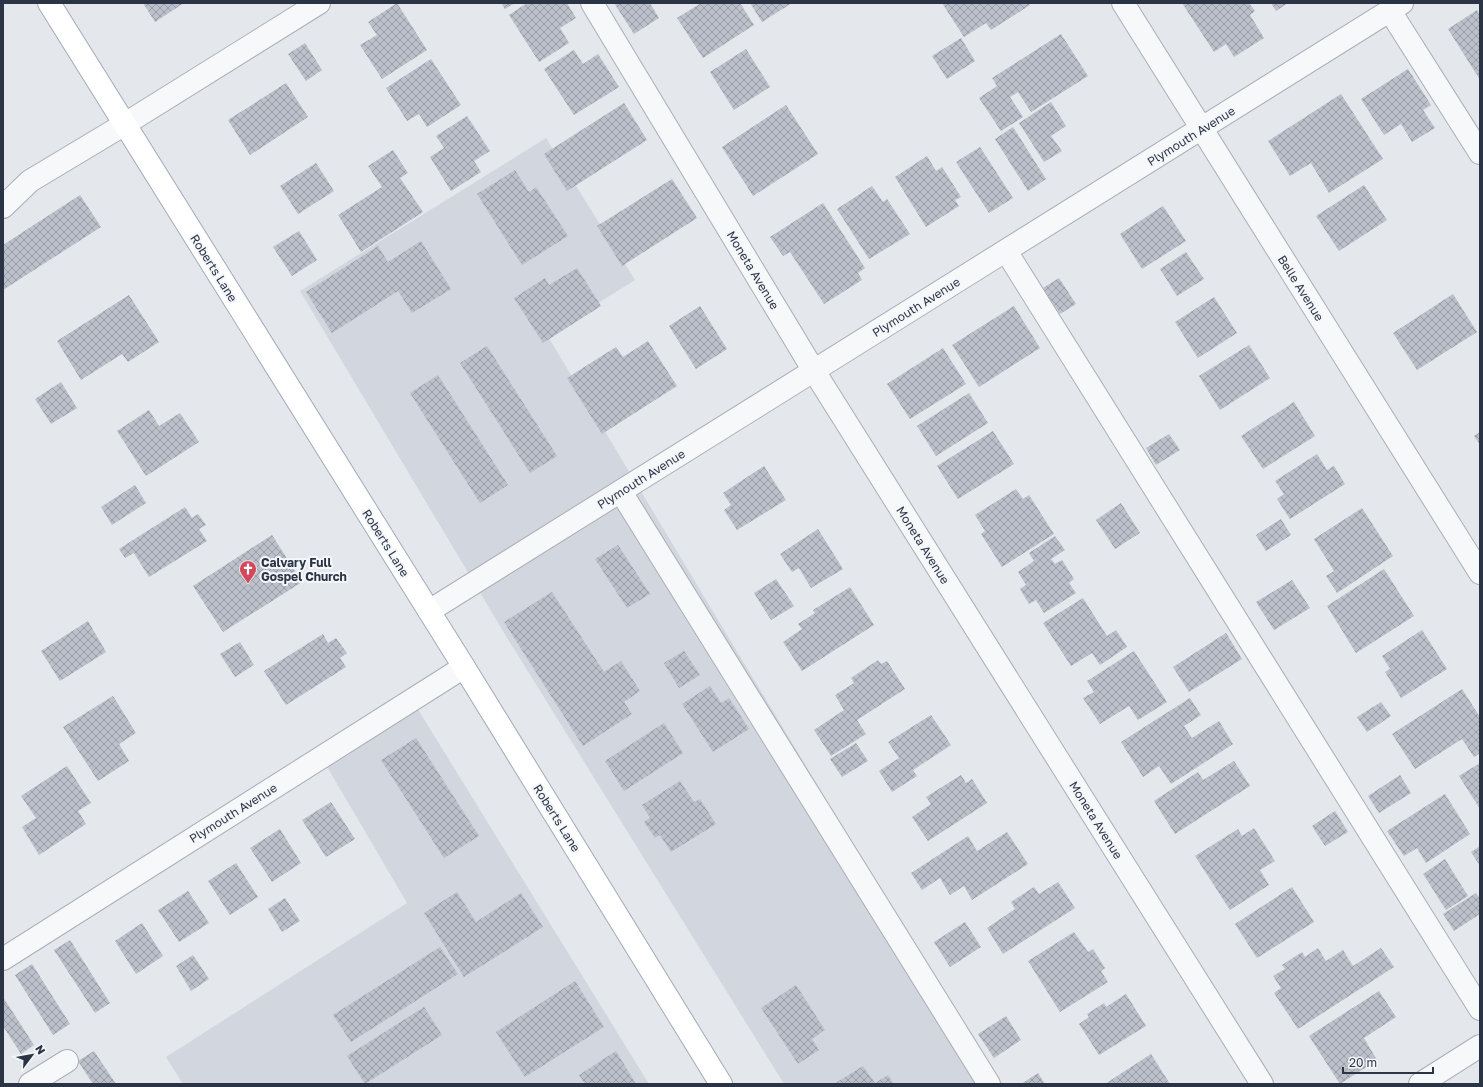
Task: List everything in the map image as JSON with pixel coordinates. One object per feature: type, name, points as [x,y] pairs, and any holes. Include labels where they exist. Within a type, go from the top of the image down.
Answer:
[{"type":"main road","name":"Roberts Lane","points":[[49,3],[464,667],[721,1084]]},
{"type":"street","points":[[3,207],[30,180],[125,124],[319,3]]},
{"type":"street","name":"Moneta Avenue","points":[[592,3],[814,371],[1262,1084]]},
{"type":"street","name":"Belle Avenue","points":[[1123,3],[1480,573]]},
{"type":"street","points":[[1396,7],[1480,153]]},
{"type":"street","name":"Plymouth Avenue","points":[[429,611],[1396,7]]},
{"type":"street","points":[[1006,251],[1480,1009]]},
{"type":"street","points":[[620,492],[989,1084]]},
{"type":"street","name":"Plymouth Avenue","points":[[3,959],[464,667]]},
{"type":"street","points":[[1420,1084],[1480,1046]]},
{"type":"street","points":[[30,1084],[67,1061]]},
{"type":"shaded area","points":[[546,138],[635,280],[547,335],[997,1084],[784,1084],[506,636],[300,291]]},
{"type":"shaded area","points":[[406,690],[649,1084],[183,1084],[166,1057],[407,903],[316,748]]},
{"type":"building","points":[[143,3],[184,3],[155,22]]},
{"type":"building","points":[[397,3],[427,50],[382,79],[360,45],[377,35],[368,22]]},
{"type":"building","points":[[501,3],[515,3],[505,9]]},
{"type":"building","points":[[527,3],[567,3],[576,18],[560,28],[569,43],[539,62],[509,15]]},
{"type":"building","points":[[614,3],[650,3],[659,18],[634,34]]},
{"type":"building","points":[[701,3],[740,3],[754,25],[703,58],[677,18]]},
{"type":"building","points":[[750,3],[792,3],[762,22]]},
{"type":"building","points":[[942,3],[1028,3],[1030,5],[991,30],[986,23],[964,37]]},
{"type":"building","points":[[1182,3],[1249,3],[1255,11],[1250,15],[1264,38],[1234,57],[1226,44],[1214,52]]},
{"type":"building","points":[[1271,3],[1288,3],[1276,11]]},
{"type":"building","points":[[1477,10],[1480,15],[1480,80],[1448,29]]},
{"type":"building","points":[[1061,34],[1088,76],[1031,112],[1018,92],[1010,97],[1023,117],[1001,131],[979,98],[997,86],[992,78]]},
{"type":"building","points":[[961,38],[975,61],[947,79],[932,56]]},
{"type":"building","points":[[305,43],[322,70],[306,81],[288,54]]},
{"type":"building","points":[[746,49],[770,87],[734,110],[710,72]]},
{"type":"building","points":[[574,50],[583,64],[598,54],[619,87],[574,115],[544,69]]},
{"type":"building","points":[[431,59],[461,105],[427,127],[419,114],[407,121],[386,88]]},
{"type":"building","points":[[1408,69],[1431,105],[1423,110],[1435,128],[1412,142],[1401,124],[1384,135],[1361,99]]},
{"type":"building","points":[[286,83],[308,117],[250,155],[228,120]]},
{"type":"building","points":[[1341,94],[1383,159],[1329,193],[1311,163],[1290,176],[1268,141]]},
{"type":"building","points":[[1051,102],[1066,126],[1051,136],[1062,151],[1044,162],[1019,123]]},
{"type":"building","points":[[624,103],[647,140],[567,191],[544,154]]},
{"type":"building","points":[[786,105],[818,154],[753,196],[722,147]]},
{"type":"building","points":[[467,116],[490,151],[474,161],[481,172],[451,191],[430,157],[444,148],[436,136]]},
{"type":"building","points":[[1013,127],[1046,179],[1028,191],[995,139]]},
{"type":"building","points":[[980,147],[1013,198],[989,213],[956,162]]},
{"type":"building","points":[[393,150],[408,173],[400,178],[423,212],[361,252],[338,215],[382,187],[368,166]]},
{"type":"building","points":[[927,156],[936,171],[942,167],[961,197],[955,200],[959,206],[926,227],[895,177]]},
{"type":"building","points":[[316,163],[334,191],[298,214],[280,186]]},
{"type":"building","points":[[515,170],[529,192],[536,187],[568,236],[522,265],[477,194]]},
{"type":"building","points":[[672,179],[697,218],[622,266],[597,226]]},
{"type":"building","points":[[1364,185],[1387,220],[1339,251],[1316,216]]},
{"type":"building","points":[[872,186],[883,202],[887,199],[910,234],[869,259],[837,209]]},
{"type":"building","points":[[80,195],[101,227],[3,290],[3,245]]},
{"type":"building","points":[[823,203],[865,268],[858,273],[862,280],[824,304],[790,252],[783,256],[770,237]]},
{"type":"building","points":[[1163,206],[1186,241],[1142,269],[1120,234]]},
{"type":"building","points":[[299,231],[317,260],[292,276],[273,247]]},
{"type":"building","points":[[421,241],[451,289],[412,313],[398,291],[332,333],[306,292],[378,246],[388,262]]},
{"type":"building","points":[[1186,252],[1204,279],[1177,296],[1160,269]]},
{"type":"building","points":[[577,268],[601,306],[543,343],[514,298],[545,278],[549,285]]},
{"type":"building","points":[[1059,278],[1076,304],[1060,314],[1043,288]]},
{"type":"building","points":[[1453,294],[1477,332],[1417,370],[1393,333]]},
{"type":"building","points":[[129,295],[159,342],[128,362],[122,354],[81,380],[57,341]]},
{"type":"building","points":[[1214,297],[1237,333],[1198,358],[1175,322]]},
{"type":"building","points":[[700,306],[727,349],[696,369],[669,326]]},
{"type":"building","points":[[1014,306],[1040,348],[979,387],[952,345]]},
{"type":"building","points":[[648,341],[677,386],[602,434],[567,378],[616,347],[623,357]]},
{"type":"building","points":[[1249,345],[1270,378],[1220,410],[1199,376]]},
{"type":"building","points":[[487,346],[557,456],[530,473],[460,363]]},
{"type":"building","points":[[943,348],[966,384],[910,419],[887,384]]},
{"type":"building","points":[[438,375],[508,485],[480,503],[410,393]]},
{"type":"building","points":[[61,382],[77,408],[51,424],[35,399]]},
{"type":"building","points":[[969,393],[988,423],[936,456],[917,426]]},
{"type":"building","points":[[1294,402],[1315,436],[1263,469],[1241,436]]},
{"type":"building","points":[[149,410],[159,426],[180,413],[199,442],[146,476],[117,431]]},
{"type":"building","points":[[993,431],[1014,464],[958,499],[937,466]]},
{"type":"building","points":[[1480,432],[1480,445],[1474,436]]},
{"type":"building","points":[[1169,434],[1180,450],[1156,465],[1146,448]]},
{"type":"building","points":[[1317,454],[1327,470],[1334,466],[1345,484],[1290,519],[1277,499],[1284,494],[1275,481]]},
{"type":"building","points":[[764,466],[786,500],[737,530],[724,510],[731,505],[723,493]]},
{"type":"building","points":[[135,485],[146,503],[112,525],[101,507]]},
{"type":"building","points":[[1016,489],[1023,499],[1029,495],[1054,534],[1002,567],[981,534],[985,531],[975,515]]},
{"type":"building","points":[[1121,503],[1140,533],[1115,549],[1096,520]]},
{"type":"building","points":[[185,507],[192,518],[198,514],[206,525],[199,529],[207,541],[149,577],[134,553],[125,558],[119,549]]},
{"type":"building","points":[[1362,508],[1393,556],[1337,593],[1326,576],[1334,571],[1314,539]]},
{"type":"building","points":[[1281,519],[1291,535],[1266,551],[1256,535]]},
{"type":"building","points":[[818,529],[843,569],[811,588],[799,568],[792,572],[780,554]]},
{"type":"building","name":"Calvary Full Gospel Church","points":[[272,535],[302,582],[223,632],[193,586]]},
{"type":"building","points":[[1055,536],[1065,550],[1051,559],[1055,564],[1062,560],[1074,579],[1069,583],[1076,593],[1044,613],[1036,600],[1029,604],[1020,589],[1026,585],[1018,572],[1034,561],[1029,553]]},
{"type":"building","points":[[618,545],[650,594],[627,608],[595,559]]},
{"type":"building","points":[[1384,569],[1414,616],[1356,653],[1327,606]]},
{"type":"building","points":[[776,579],[794,606],[771,620],[754,593]]},
{"type":"building","points":[[1292,580],[1310,608],[1274,630],[1256,602]]},
{"type":"building","points":[[850,587],[874,625],[802,671],[783,642],[802,629],[798,624],[815,613],[813,610]]},
{"type":"building","points":[[552,592],[604,672],[621,661],[640,691],[624,702],[632,714],[583,746],[504,622]]},
{"type":"building","points":[[1083,598],[1107,636],[1116,630],[1127,647],[1100,665],[1092,653],[1071,666],[1043,623]]},
{"type":"building","points":[[88,621],[106,652],[60,681],[41,651]]},
{"type":"building","points":[[1422,630],[1447,669],[1401,698],[1385,672],[1390,669],[1382,656]]},
{"type":"building","points":[[1226,633],[1242,659],[1189,692],[1173,667]]},
{"type":"building","points":[[323,634],[328,643],[336,638],[347,653],[340,658],[346,667],[286,705],[264,671]]},
{"type":"building","points":[[240,642],[254,665],[235,677],[220,654]]},
{"type":"building","points":[[684,651],[700,675],[679,688],[664,663]]},
{"type":"building","points":[[1134,651],[1167,702],[1138,720],[1129,706],[1100,724],[1083,698],[1094,692],[1087,681]]},
{"type":"building","points":[[878,660],[881,664],[887,661],[905,689],[857,720],[866,734],[831,756],[814,730],[844,710],[835,695],[854,683],[851,678]]},
{"type":"building","points":[[710,686],[721,703],[729,698],[749,729],[713,752],[682,704]]},
{"type":"building","points":[[1462,689],[1480,717],[1480,753],[1474,757],[1462,739],[1415,769],[1392,734]]},
{"type":"building","points":[[113,696],[136,733],[119,744],[129,761],[98,781],[63,727]]},
{"type":"building","points":[[1190,698],[1201,715],[1184,726],[1192,738],[1219,721],[1233,744],[1171,784],[1159,766],[1143,777],[1121,742]]},
{"type":"building","points":[[1381,702],[1391,716],[1367,732],[1357,717]]},
{"type":"building","points":[[931,715],[951,745],[913,770],[917,776],[892,792],[879,771],[899,758],[888,742]]},
{"type":"building","points":[[664,723],[683,753],[624,791],[605,761]]},
{"type":"building","points":[[416,738],[479,836],[444,858],[381,760]]},
{"type":"building","points":[[856,743],[868,761],[842,777],[830,759]]},
{"type":"building","points":[[1234,761],[1250,786],[1175,834],[1154,801],[1198,772],[1203,780]]},
{"type":"building","points":[[1480,763],[1480,809],[1459,776]]},
{"type":"building","points":[[67,766],[91,803],[78,811],[86,824],[39,855],[22,827],[36,818],[21,796]]},
{"type":"building","points":[[961,775],[966,783],[972,779],[987,803],[928,841],[912,817],[931,804],[926,797]]},
{"type":"building","points":[[1400,775],[1411,793],[1379,813],[1368,796]]},
{"type":"building","points":[[680,781],[694,802],[700,799],[716,824],[671,852],[660,835],[655,838],[644,822],[650,818],[642,805]]},
{"type":"building","points":[[1445,794],[1470,834],[1426,863],[1417,848],[1404,856],[1387,831]]},
{"type":"building","points":[[331,802],[355,839],[326,857],[302,820]]},
{"type":"building","points":[[1335,811],[1348,832],[1325,846],[1312,826]]},
{"type":"building","points":[[1254,828],[1275,861],[1260,870],[1269,885],[1230,910],[1195,856],[1238,829],[1242,836]]},
{"type":"building","points":[[280,829],[301,863],[272,882],[250,848]]},
{"type":"building","points":[[1007,832],[1028,864],[972,900],[964,886],[950,895],[940,878],[922,890],[911,873],[968,836],[977,851]]},
{"type":"building","points":[[1480,846],[1480,866],[1471,852]]},
{"type":"building","points":[[1445,859],[1468,896],[1446,910],[1423,874]]},
{"type":"building","points":[[236,863],[258,897],[230,915],[208,881]]},
{"type":"building","points":[[1058,882],[1075,908],[1003,954],[987,928],[1015,909],[1011,902],[1034,887],[1039,894]]},
{"type":"building","points":[[1292,887],[1314,922],[1257,958],[1235,924]]},
{"type":"building","points":[[188,891],[209,923],[179,942],[158,910]]},
{"type":"building","points":[[457,892],[476,922],[521,893],[543,927],[464,977],[424,913]]},
{"type":"building","points":[[1476,893],[1480,899],[1480,914],[1454,931],[1443,914]]},
{"type":"building","points":[[285,898],[300,921],[282,932],[268,909]]},
{"type":"building","points":[[965,922],[981,947],[950,967],[934,942]]},
{"type":"building","points":[[142,923],[163,956],[136,974],[115,941]]},
{"type":"building","points":[[1074,932],[1088,952],[1093,949],[1105,968],[1101,971],[1108,982],[1060,1012],[1028,961]]},
{"type":"building","points":[[70,940],[110,1003],[95,1013],[54,950]]},
{"type":"building","points":[[440,947],[458,974],[351,1042],[333,1015]]},
{"type":"building","points":[[1318,948],[1326,961],[1343,950],[1353,966],[1381,948],[1394,967],[1298,1029],[1274,993],[1281,988],[1273,976],[1285,969],[1282,965],[1302,952],[1305,957]]},
{"type":"building","points":[[193,955],[209,979],[191,991],[176,966]]},
{"type":"building","points":[[32,964],[70,1024],[53,1035],[15,975]]},
{"type":"building","points":[[575,981],[604,1027],[525,1077],[496,1032]]},
{"type":"building","points":[[796,985],[825,1030],[812,1039],[819,1050],[798,1064],[761,1008]]},
{"type":"building","points":[[1379,991],[1396,1017],[1364,1038],[1377,1060],[1340,1084],[1309,1036]]},
{"type":"building","points":[[1126,994],[1146,1026],[1099,1055],[1079,1024],[1089,1017],[1087,1014],[1104,1003],[1106,1007]]},
{"type":"building","points":[[3,997],[34,1045],[21,1054],[3,1026]]},
{"type":"building","points":[[424,1007],[442,1035],[365,1084],[347,1056]]},
{"type":"building","points":[[1006,1016],[1021,1040],[994,1058],[978,1034]]},
{"type":"building","points":[[94,1051],[116,1084],[93,1084],[78,1061]]},
{"type":"building","points":[[616,1051],[636,1084],[585,1084],[579,1075]]},
{"type":"building","points":[[1151,1054],[1170,1084],[1105,1084]]},
{"type":"building","points":[[863,1066],[875,1083],[888,1075],[894,1084],[834,1084]]},
{"type":"building","points":[[1038,1073],[1045,1084],[1021,1084]]},
{"type":"place","name":"Calvary Full Gospel Church","points":[[248,584]]}]
